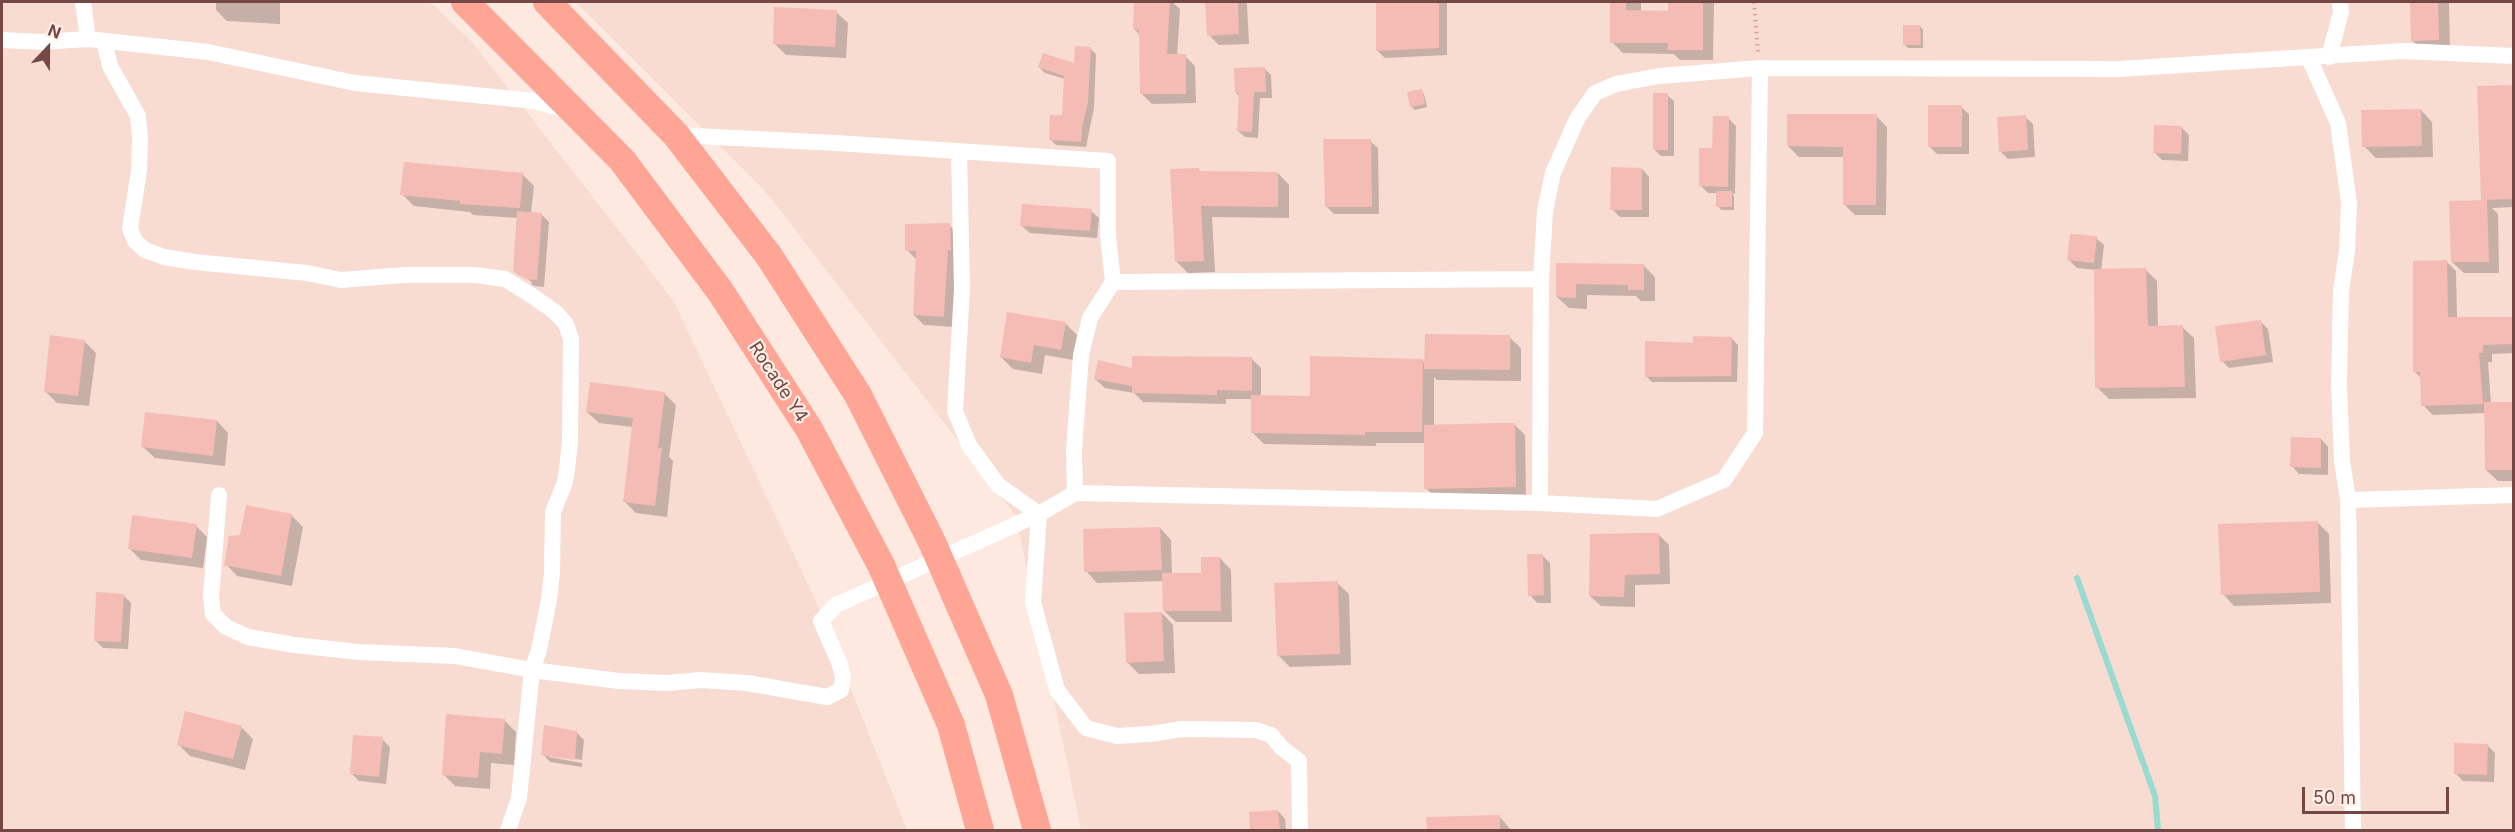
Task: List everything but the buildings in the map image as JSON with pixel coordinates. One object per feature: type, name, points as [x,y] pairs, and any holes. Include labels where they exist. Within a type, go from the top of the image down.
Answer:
[{"type":"highway","name":"Rocade Y4","points":[[465,2],[622,160],[713,282],[809,429],[881,565],[951,725],[980,831]]},
{"type":"highway","points":[[547,2],[676,135],[769,256],[858,395],[932,542],[999,695],[1036,831]]},
{"type":"street","points":[[83,2],[96,40],[138,116],[140,171],[130,228],[135,241],[145,250],[184,261],[307,273],[341,280],[404,275],[475,275],[505,279],[541,302],[566,324],[571,339],[570,442],[565,482],[553,512],[549,600],[539,650],[532,670],[519,798],[508,831]]},
{"type":"street","points":[[2329,57],[2338,23],[2340,2]]},
{"type":"street","points":[[2,40],[42,42],[96,40],[208,52],[355,83],[535,101],[574,112]]},
{"type":"street","points":[[1540,504],[1541,279],[1545,211],[1553,172],[1577,119],[1595,93],[1616,84],[1659,76],[1760,68],[2119,69],[2403,51],[2514,56]]},
{"type":"street","points":[[2309,58],[2338,123],[2349,203],[2347,251],[2341,291],[2339,384],[2342,460],[2348,500],[2353,831]]},
{"type":"street","points":[[219,495],[211,597],[213,614],[226,627],[248,637],[359,652],[455,656],[532,670],[619,681],[668,683],[700,680],[747,683],[826,697],[840,690],[843,677],[821,621],[836,605],[1039,514],[1075,493],[1657,509],[1724,480],[1755,433],[1760,68]]},
{"type":"street","points":[[676,135],[1108,161],[1108,236],[1113,282],[1090,318],[1081,355],[1074,451],[1075,493]]},
{"type":"street","points":[[959,152],[962,289],[955,411],[969,445],[998,485],[1039,514]]},
{"type":"street","points":[[1113,282],[1541,279]]},
{"type":"street","points":[[2348,500],[2514,495]]},
{"type":"street","points":[[1039,514],[1033,602],[1057,690],[1086,728],[1118,736],[1182,729],[1256,730],[1271,735],[1282,748],[1299,761],[1300,831]]},
{"type":"path","points":[[1754,2],[1760,68]]},
{"type":"shaded area","points":[[2,2],[430,2],[473,43],[673,300],[815,599],[907,830],[2,830]]},
{"type":"shaded area","points":[[576,2],[2513,2],[2513,830],[1081,830],[1016,516],[766,192]]},
{"type":"waterway","points":[[2077,578],[2155,796],[2158,830]]}]
